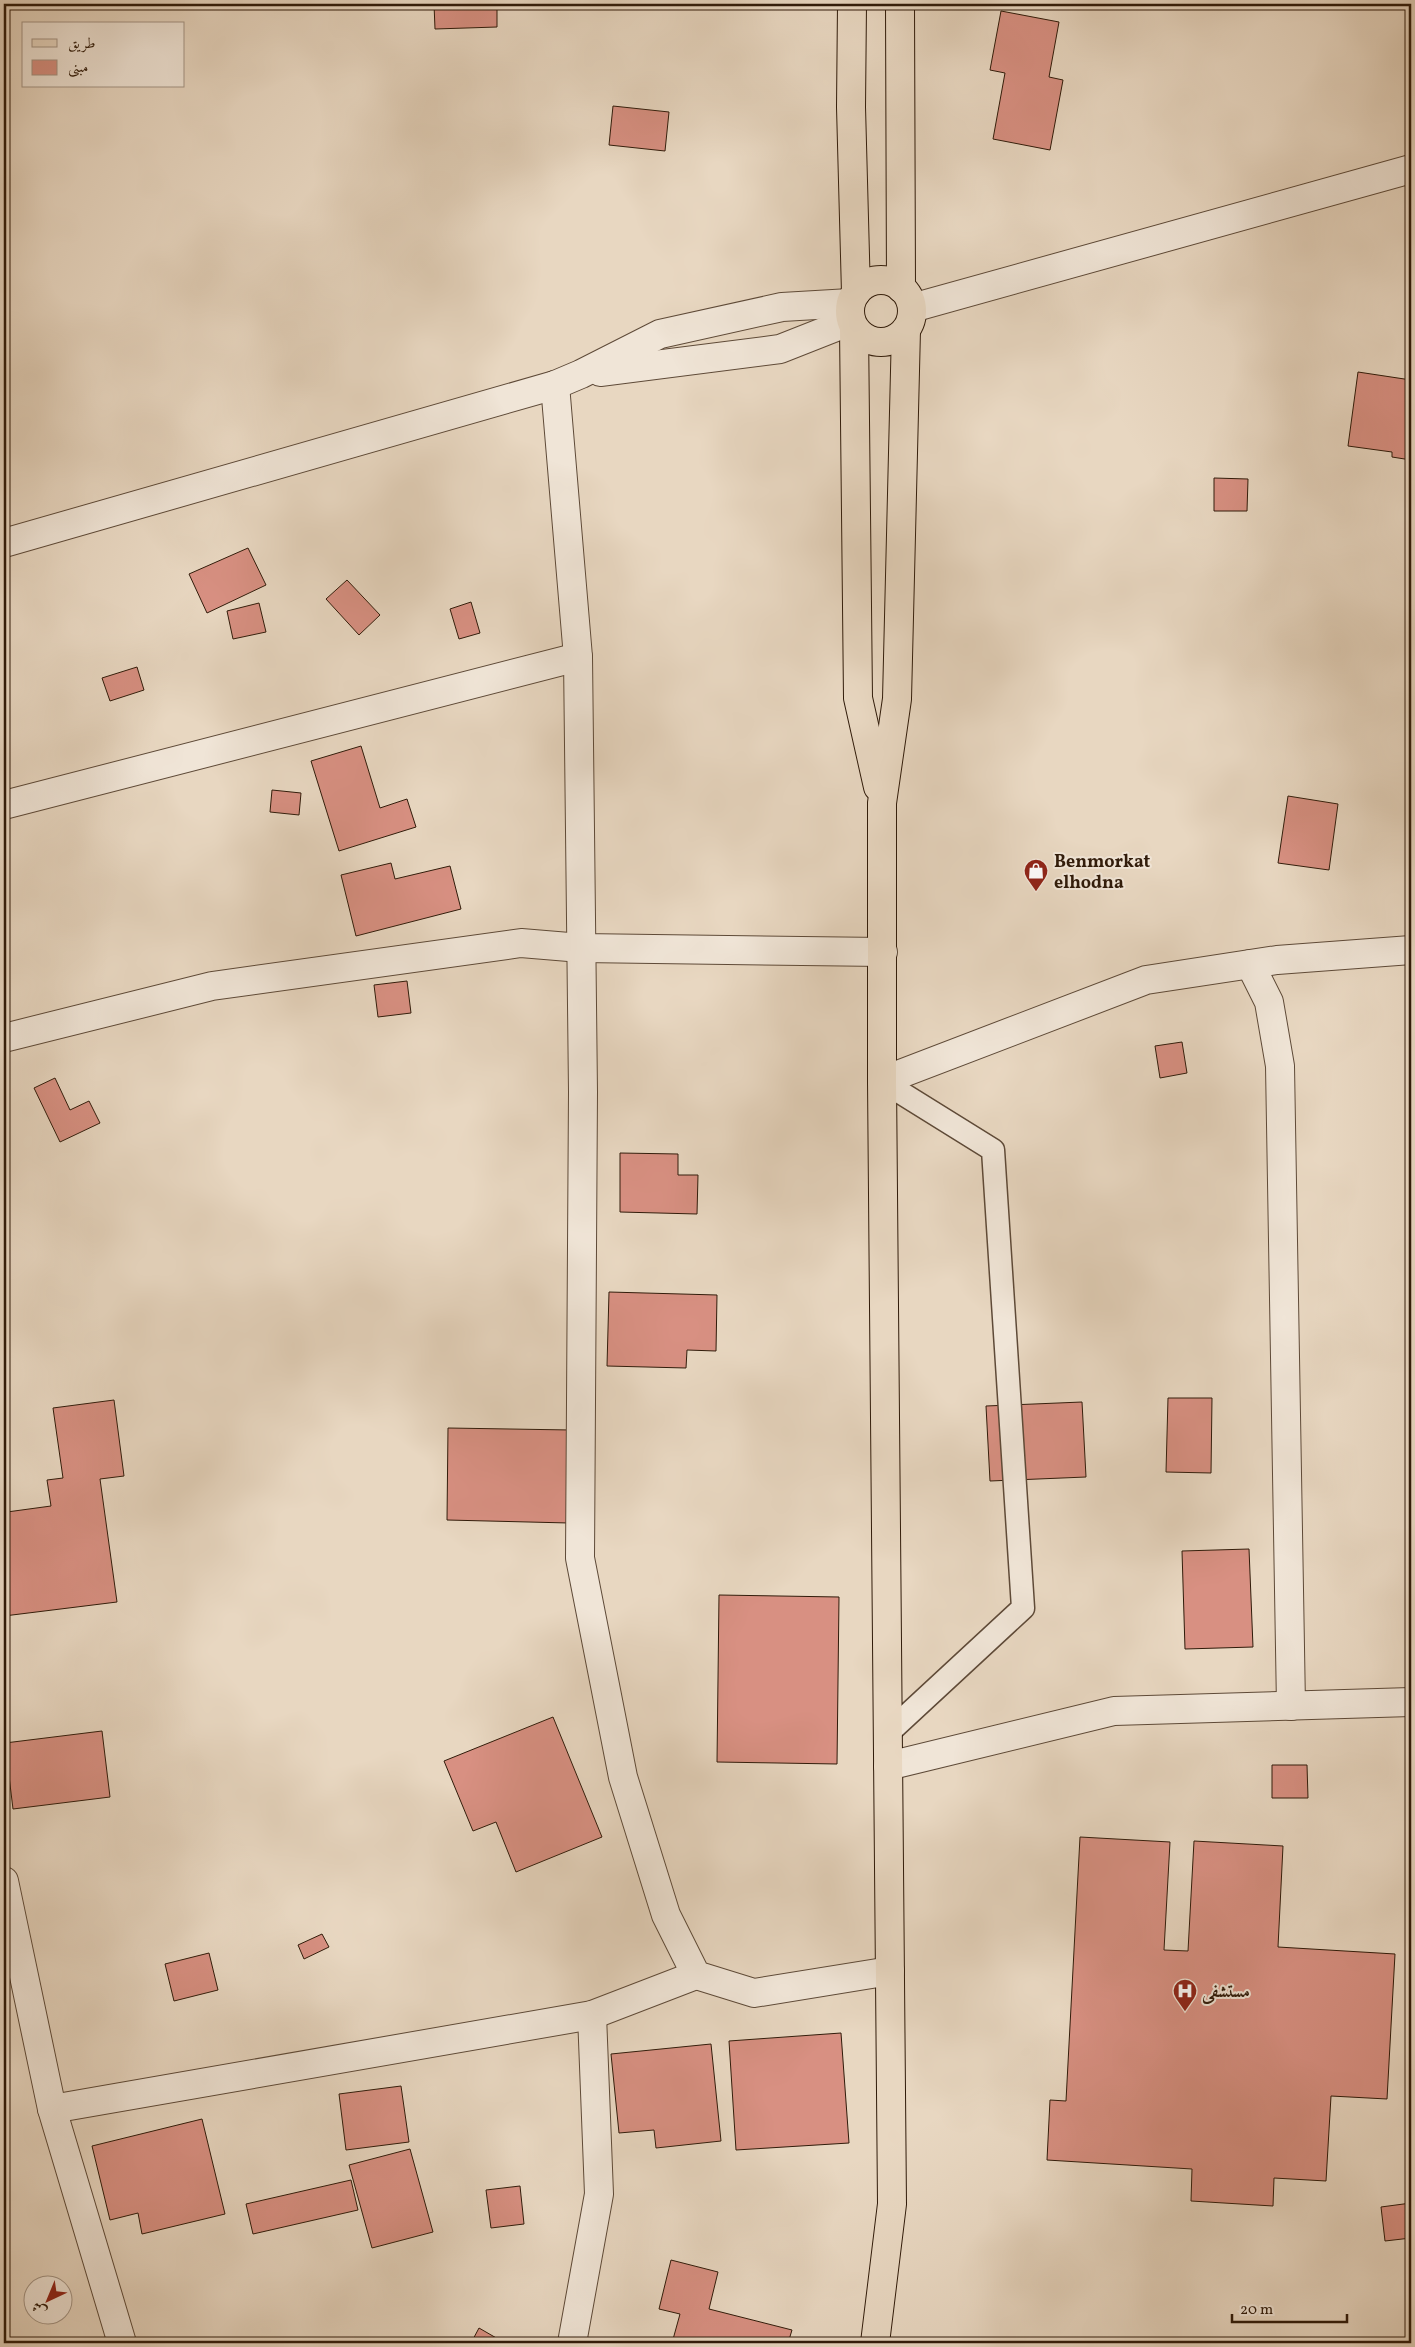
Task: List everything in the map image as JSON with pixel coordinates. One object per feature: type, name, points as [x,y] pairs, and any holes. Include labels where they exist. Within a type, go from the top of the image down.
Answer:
[{"type":"main road","points":[[852,4],[851,107],[858,698],[882,803]]},
{"type":"main road","points":[[874,2343],[892,2204],[882,1081],[882,803],[897,699],[906,308],[900,4]]},
{"type":"main road","points":[[877,280],[890,281],[906,308],[894,340],[880,342],[865,339],[853,311],[865,284],[877,280]]},
{"type":"street","points":[[906,308],[1411,170]]},
{"type":"street","points":[[4,543],[555,385],[660,334],[782,307],[853,311]]},
{"type":"street","points":[[581,374],[780,349],[853,311]]},
{"type":"street","points":[[555,385],[578,657],[583,1092],[580,1558],[623,1777],[666,1915],[696,1975]]},
{"type":"street","points":[[4,805],[578,657]]},
{"type":"street","points":[[4,1038],[212,986],[521,943],[581,948],[883,952]]},
{"type":"street","points":[[882,1081],[1146,980],[1250,964],[1411,950]]},
{"type":"street","points":[[1250,964],[1269,1002],[1280,1066],[1292,1706]]},
{"type":"street","points":[[888,1766],[1114,1711],[1411,1702]]},
{"type":"street","points":[[4,1881],[52,2109],[122,2343]]},
{"type":"street","points":[[52,2109],[592,2015],[696,1975],[754,1994],[890,1971]]},
{"type":"street","points":[[572,2343],[599,2194],[592,2015]]},
{"type":"lane","points":[[882,1081],[993,1150],[1023,1608],[888,1733]]},
{"type":"building","points":[[434,4],[497,4],[497,27],[435,29]]},
{"type":"building","points":[[1001,11],[1059,22],[1049,77],[1063,80],[1050,150],[993,139],[1005,73],[990,70]]},
{"type":"building","points":[[613,106],[669,112],[665,151],[609,145]]},
{"type":"building","points":[[1358,372],[1411,380],[1411,460],[1392,457],[1392,452],[1348,446]]},
{"type":"building","points":[[1214,478],[1248,479],[1247,511],[1214,511]]},
{"type":"building","points":[[248,548],[266,585],[207,613],[189,574]]},
{"type":"building","points":[[347,580],[380,615],[359,635],[326,599]]},
{"type":"building","points":[[471,602],[480,633],[459,639],[450,609]]},
{"type":"building","points":[[259,603],[266,632],[233,639],[227,611]]},
{"type":"building","points":[[137,667],[144,690],[110,701],[102,678]]},
{"type":"building","points":[[361,746],[380,808],[407,799],[416,827],[339,851],[311,761]]},
{"type":"building","points":[[272,790],[301,793],[299,815],[270,812]]},
{"type":"building","points":[[1288,796],[1338,804],[1329,870],[1278,863]]},
{"type":"building","points":[[391,863],[395,879],[450,866],[461,909],[356,936],[341,875]]},
{"type":"building","points":[[407,981],[411,1013],[378,1017],[374,985]]},
{"type":"building","points":[[1182,1042],[1187,1073],[1160,1078],[1155,1046]]},
{"type":"building","points":[[55,1078],[70,1110],[89,1101],[100,1123],[60,1142],[34,1088]]},
{"type":"building","points":[[620,1153],[678,1154],[678,1175],[698,1175],[697,1214],[620,1212]]},
{"type":"building","points":[[609,1292],[717,1295],[716,1351],[687,1350],[686,1368],[607,1366]]},
{"type":"building","points":[[1168,1398],[1212,1398],[1211,1473],[1166,1472]]},
{"type":"building","points":[[114,1400],[124,1476],[100,1479],[117,1602],[4,1616],[4,1489],[7,1512],[51,1506],[47,1480],[63,1478],[53,1408]]},
{"type":"building","points":[[1082,1402],[1086,1477],[990,1481],[986,1406]]},
{"type":"building","points":[[448,1428],[571,1430],[569,1523],[447,1520]]},
{"type":"building","points":[[1249,1549],[1253,1647],[1185,1649],[1182,1551]]},
{"type":"building","points":[[719,1595],[839,1597],[837,1764],[717,1762]]},
{"type":"building","points":[[553,1717],[602,1837],[516,1872],[496,1822],[473,1831],[444,1761]]},
{"type":"building","points":[[102,1731],[110,1797],[13,1809],[5,1743]]},
{"type":"building","points":[[1272,1765],[1307,1765],[1308,1798],[1272,1798]]},
{"type":"building","points":[[1080,1837],[1170,1842],[1164,1950],[1188,1951],[1194,1841],[1283,1846],[1278,1947],[1395,1954],[1387,2099],[1331,2096],[1326,2181],[1274,2178],[1273,2206],[1191,2201],[1192,2169],[1047,2160],[1050,2100],[1066,2101]]},
{"type":"building","points":[[322,1934],[329,1947],[304,1959],[298,1945]]},
{"type":"building","points":[[209,1953],[218,1990],[174,2001],[165,1964]]},
{"type":"building","points":[[841,2033],[849,2143],[736,2150],[729,2041]]},
{"type":"building","points":[[711,2044],[721,2141],[656,2148],[654,2130],[619,2133],[611,2054]]},
{"type":"building","points":[[401,2086],[409,2142],[346,2150],[339,2094]]},
{"type":"building","points":[[202,2119],[225,2214],[142,2234],[138,2213],[110,2220],[92,2146]]},
{"type":"building","points":[[410,2149],[433,2232],[372,2248],[349,2165]]},
{"type":"building","points":[[351,2180],[358,2210],[253,2234],[246,2204]]},
{"type":"building","points":[[520,2186],[524,2224],[491,2228],[486,2190]]},
{"type":"building","points":[[1411,2203],[1411,2238],[1385,2241],[1381,2207]]},
{"type":"building","points":[[671,2260],[718,2272],[709,2309],[792,2330],[788,2343],[672,2343],[680,2314],[659,2309]]},
{"type":"building","points":[[479,2328],[505,2343],[471,2343]]},
{"type":"place","name":"Benmorkat elhodna","points":[[1036,892]]},
{"type":"place","name":"مستشفى","points":[[1185,2012]]}]
